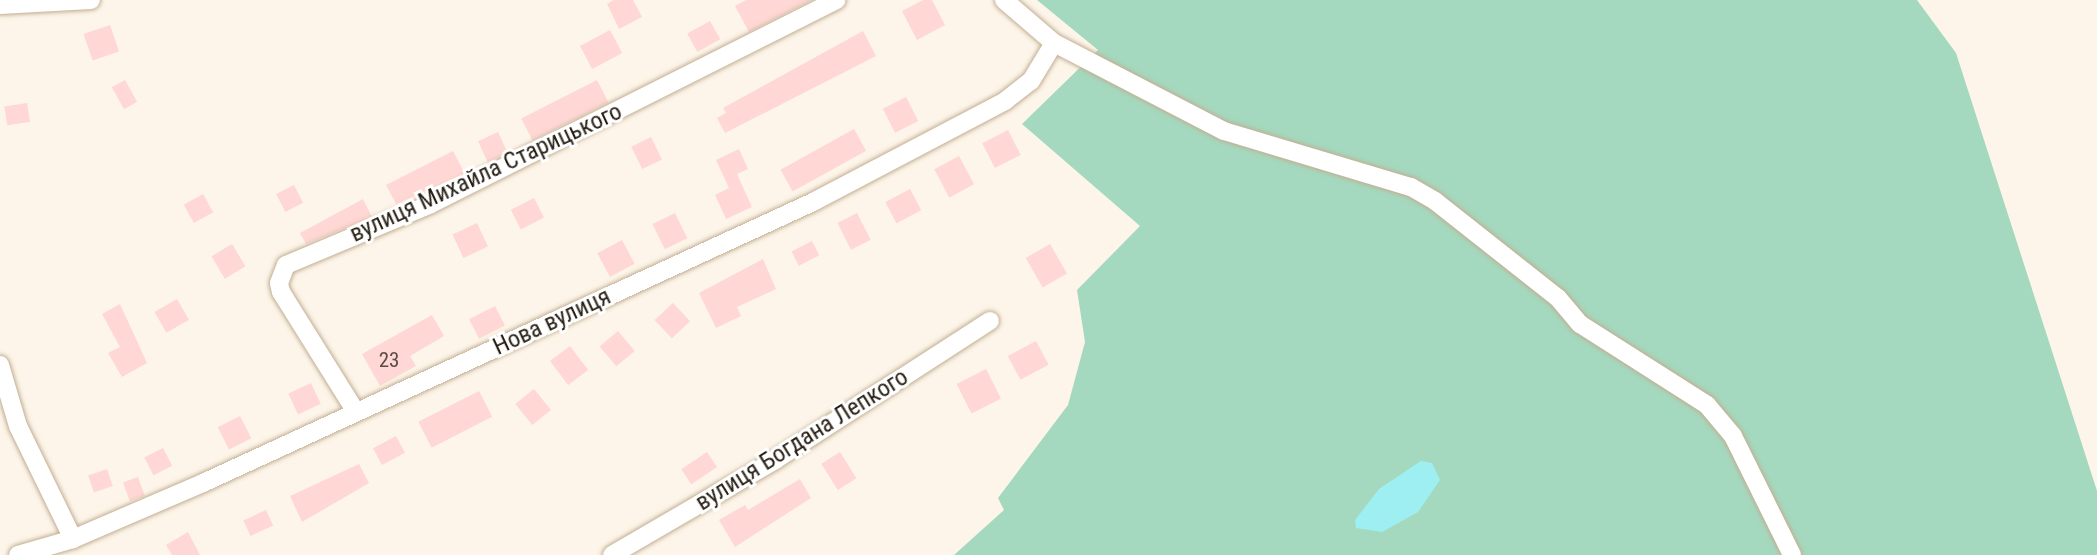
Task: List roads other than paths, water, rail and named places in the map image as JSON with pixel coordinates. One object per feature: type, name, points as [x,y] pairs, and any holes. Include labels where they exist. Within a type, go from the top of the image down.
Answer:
[{"type":"street","points":[[0,5],[91,0]]},
{"type":"street","name":"вулиця Михайла Старицького","points":[[356,412],[281,292],[286,265],[431,204],[837,0]]},
{"type":"street","points":[[1004,0],[1054,43],[1224,131],[1411,187],[1435,201],[1558,298],[1580,324],[1707,405],[1733,436],[1792,555]]},
{"type":"street","name":"Нова вулиця","points":[[18,555],[73,539],[813,202],[969,120],[1031,81],[1054,43]]},
{"type":"street","name":"вулиця Богдана Лепкого","points":[[612,555],[775,460],[990,321]]},
{"type":"street","points":[[0,365],[18,426],[73,539]]},
{"type":"water","points":[[1421,461],[1432,463],[1440,480],[1418,512],[1382,532],[1356,528],[1355,520],[1379,489]]}]
